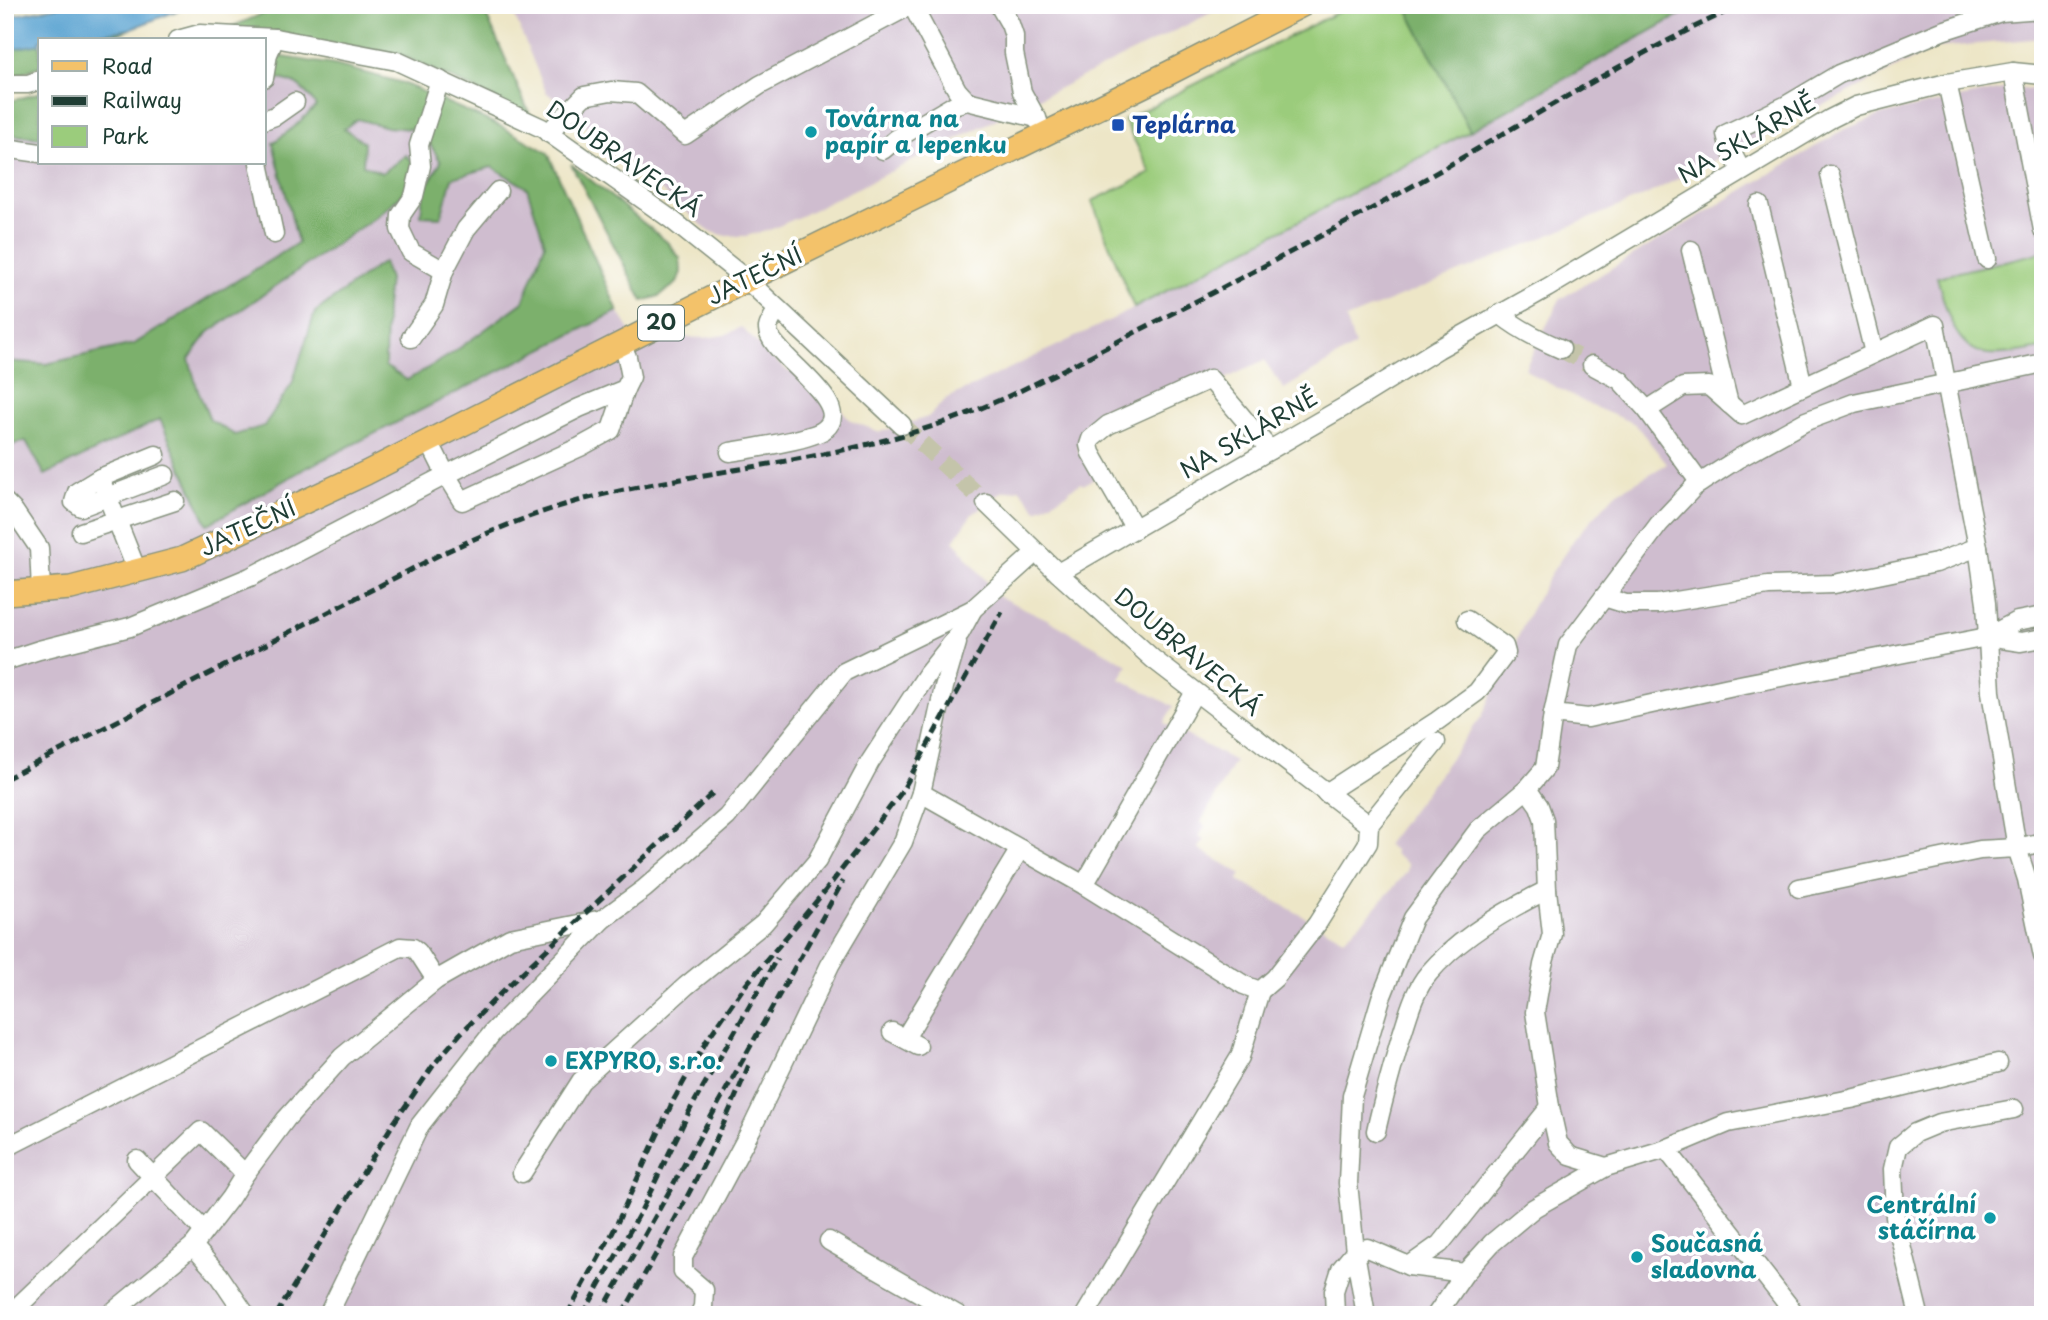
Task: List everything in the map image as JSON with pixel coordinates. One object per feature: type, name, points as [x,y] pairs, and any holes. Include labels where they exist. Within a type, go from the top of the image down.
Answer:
[{"type":"main road","name":"JATEČNÍ","points":[[5,593],[71,588],[183,559],[429,441],[747,280],[1041,126],[1302,5]]},
{"type":"street","points":[[548,133],[583,96],[611,91],[636,93],[685,135],[760,85],[911,5],[957,90],[967,102]]},
{"type":"street","points":[[999,5],[1014,36],[1014,53],[1022,92],[1041,126]]},
{"type":"street","points":[[1741,170],[1726,134],[1785,106],[1839,74],[1942,31],[2001,12],[2043,9]]},
{"type":"street","name":"DOUBRAVECKÁ","points":[[185,38],[200,34],[275,38],[397,61],[548,133],[672,220],[747,280],[902,425]]},
{"type":"street","points":[[266,66],[275,38]]},
{"type":"street","points":[[2013,72],[2043,230]]},
{"type":"street","name":"NA SKLÁRNĚ","points":[[1058,573],[1559,281],[1830,119],[1856,106],[1947,83],[2013,72],[2043,75]]},
{"type":"street","points":[[440,80],[419,145],[421,166],[414,196],[401,215],[400,229],[411,252],[444,271]]},
{"type":"street","points":[[5,84],[29,84],[38,81]]},
{"type":"street","points":[[1947,83],[1987,259]]},
{"type":"street","points":[[266,119],[295,102]]},
{"type":"street","points":[[883,150],[896,139],[954,105],[967,102],[1014,111],[1041,126]]},
{"type":"street","points":[[5,148],[38,153]]},
{"type":"street","points":[[259,164],[274,234]]},
{"type":"street","points":[[1830,175],[1874,353]]},
{"type":"street","points":[[411,338],[434,305],[444,271],[467,229],[498,191]]},
{"type":"street","points":[[1759,205],[1803,386]]},
{"type":"street","points":[[1691,250],[1729,404]]},
{"type":"street","points":[[730,452],[813,435],[825,429],[830,421],[831,407],[821,392],[769,336],[768,327],[778,309]]},
{"type":"street","points":[[1500,314],[1540,340],[1561,349]]},
{"type":"street","points":[[1647,410],[1683,387],[1709,386],[1742,415],[1935,324],[1978,547],[1986,603],[1993,706],[2018,848],[2028,879],[2043,956]]},
{"type":"street","points":[[429,441],[462,500],[580,447],[611,430],[631,377],[621,343]]},
{"type":"street","points":[[1366,1315],[1355,1252],[1348,1183],[1352,1096],[1381,998],[1413,918],[1478,830],[1527,789],[1545,768],[1568,645],[1659,524],[1700,483],[1739,458],[1806,421],[1854,403],[2043,363]]},
{"type":"street","points":[[1592,365],[1620,380],[1647,410],[1700,483]]},
{"type":"street","points":[[1135,529],[1091,453],[1091,439],[1108,425],[1210,379],[1270,450]]},
{"type":"street","points":[[5,661],[130,627],[250,577],[579,408],[625,389]]},
{"type":"street","points":[[156,455],[100,478],[77,492],[74,502],[81,507],[165,475]]},
{"type":"street","points":[[100,478],[137,571]]},
{"type":"street","points":[[81,532],[175,501]]},
{"type":"street","points":[[5,502],[38,548],[41,590]]},
{"type":"street","name":"DOUBRAVECKÁ","points":[[986,503],[1153,659],[1369,825]]},
{"type":"street","points":[[1604,597],[1626,604],[1658,604],[1768,586],[1834,583],[1936,563],[1978,547]]},
{"type":"street","points":[[328,1315],[420,1125],[493,1032],[603,919],[644,888],[727,817],[845,672],[973,609],[1036,552]]},
{"type":"street","points":[[522,1173],[581,1081],[686,986],[763,924],[817,861],[870,762],[928,673],[960,633],[973,609]]},
{"type":"street","points":[[1553,714],[1588,718],[1728,687],[1987,637],[2017,621],[2043,616]]},
{"type":"street","points":[[1326,793],[1437,722],[1477,692],[1506,653],[1504,646],[1467,620]]},
{"type":"street","points":[[699,1315],[703,1307],[704,1290],[683,1272],[683,1257],[752,1128],[830,965],[902,842],[921,793],[944,687],[960,633]]},
{"type":"street","points":[[1987,637],[2021,642],[2043,638]]},
{"type":"street","points":[[1084,885],[1195,692]]},
{"type":"street","points":[[1085,1315],[1240,1057],[1260,991],[1275,978],[1317,924],[1367,843],[1369,825],[1436,743]]},
{"type":"street","points":[[1527,789],[1539,806],[1544,820],[1552,934],[1543,965],[1535,1012],[1550,1107],[1558,1143],[1570,1156],[1606,1167]]},
{"type":"street","points":[[921,793],[1084,885],[1244,985],[1260,991]]},
{"type":"street","points":[[1799,888],[1980,850],[2018,848],[2043,842]]},
{"type":"street","points":[[905,1039],[1020,849]]},
{"type":"street","points":[[1376,1131],[1384,1093],[1410,1007],[1427,975],[1459,945],[1518,904],[1547,890]]},
{"type":"street","points":[[109,1315],[193,1246],[286,1119],[342,1057],[436,980],[510,938],[603,919]]},
{"type":"street","points":[[5,1148],[400,947],[413,948],[418,952],[436,980]]},
{"type":"street","points":[[1381,998],[1410,1007]]},
{"type":"street","points":[[1436,1315],[1465,1273],[1492,1243],[1534,1208],[1606,1167],[1666,1149],[1728,1123],[1851,1099],[1998,1063]]},
{"type":"street","points":[[1409,1266],[1440,1244],[1550,1107]]},
{"type":"street","points":[[1919,1315],[1895,1217],[1893,1170],[1898,1147],[1915,1133],[1939,1123],[2014,1109]]},
{"type":"street","points":[[9,1315],[201,1131],[244,1174]]},
{"type":"street","points":[[1666,1149],[1797,1315]]},
{"type":"street","points":[[137,1160],[204,1231]]},
{"type":"street","points":[[830,1241],[958,1315]]},
{"type":"street","points":[[193,1246],[219,1275],[246,1315]]},
{"type":"street","points":[[1335,1315],[1334,1291],[1341,1269],[1355,1252],[1367,1248],[1409,1266],[1465,1273]]},
{"type":"shaded area","points":[[510,5],[1227,5],[801,216],[772,229],[746,236],[726,236],[709,231],[546,92]]},
{"type":"shaded area","points":[[1698,5],[2043,5],[2043,38],[1936,48],[1644,196],[1346,319],[1355,346],[1284,389],[1264,360],[1191,396],[1113,419],[1076,447],[1096,478],[1083,485],[1081,483],[1037,510],[1020,489],[1002,492],[972,514],[954,541],[998,596],[1045,618],[1128,665],[1120,679],[1173,706],[1164,723],[1235,761],[1201,822],[1205,826],[1199,837],[1204,840],[1198,849],[1242,874],[1238,880],[1344,939],[1407,872],[1408,864],[1386,845],[1482,716],[1529,613],[1575,538],[1615,494],[1667,464],[1635,424],[1592,406],[1533,375],[1525,368],[1560,299],[1843,130],[1883,114],[2007,88],[2043,90],[2043,1315],[5,1315],[5,103],[38,93],[38,164],[266,164],[266,55],[403,83],[500,126],[548,153],[618,311],[643,351],[675,337],[705,338],[725,335],[741,327],[789,372],[806,367],[851,421],[880,432],[928,417],[946,399],[1125,313],[1470,131]]},
{"type":"green space","points":[[284,5],[482,5],[530,115],[399,54],[226,29]]},
{"type":"green space","points":[[1352,5],[1405,5],[1470,131],[1134,308],[1092,201],[1151,173],[1124,120]]},
{"type":"green space","points":[[1405,5],[1698,5],[1470,131]]},
{"type":"green space","points":[[130,29],[108,38],[77,38]]},
{"type":"green space","points":[[38,44],[38,67],[18,75],[5,76],[5,50]]},
{"type":"green space","points":[[266,54],[335,65],[403,83],[500,126],[548,153],[618,311],[306,468],[207,524],[160,419],[45,475],[26,441],[5,447],[5,361],[46,364],[134,344],[298,243],[273,143],[316,106],[301,87],[282,79],[266,78]],"holes":[[[357,119],[387,127],[411,129],[431,146],[441,162],[423,192],[421,216],[441,217],[452,178],[492,167],[527,188],[545,244],[523,302],[450,355],[407,380],[385,366],[389,279],[383,262],[315,312],[292,384],[264,426],[235,435],[210,420],[189,359],[209,332],[377,216],[412,186],[414,164],[406,155],[382,173],[363,165],[364,142],[344,129]]]},
{"type":"green space","points":[[38,93],[38,138],[5,134],[5,103]]},
{"type":"green space","points":[[571,164],[667,242],[680,258],[681,272],[677,283],[659,296],[643,301]]},
{"type":"green space","points":[[2043,252],[2043,348],[2008,354],[1988,354],[1976,351],[1966,344],[1952,324],[1937,277]]},
{"type":"water","points":[[66,5],[192,5],[130,29],[77,38],[38,38],[38,44],[5,50],[5,17]]},
{"type":"tunnel","points":[[1561,349],[1592,365]]},
{"type":"tunnel","points":[[902,425],[986,503]]},
{"type":"railway","points":[[5,779],[443,553],[518,521],[597,496],[886,440],[933,426],[1004,398],[1316,238],[1631,60],[1741,5]]},
{"type":"railway","points":[[567,1315],[613,1232],[673,1101],[707,1040],[744,987],[825,891],[901,793],[1002,612]]},
{"type":"railway","points":[[276,1315],[391,1127],[435,1063],[508,986],[716,790]]},
{"type":"railway","points":[[600,1315],[843,881]]},
{"type":"railway","points":[[583,1315],[641,1211],[691,1108],[777,958]]},
{"type":"railway","points":[[622,1315],[706,1159],[750,1062]]},
{"type":"place","name":"Teplárna","points":[[1118,125]]},
{"type":"place","name":"Továrna na papír a lepenku","points":[[811,132]]},
{"type":"place","name":"EXPYRO, s.r.o.","points":[[551,1061]]},
{"type":"place","name":"Centrální stáčírna","points":[[1990,1218]]},
{"type":"place","name":"Současná sladovna","points":[[1637,1257]]}]
